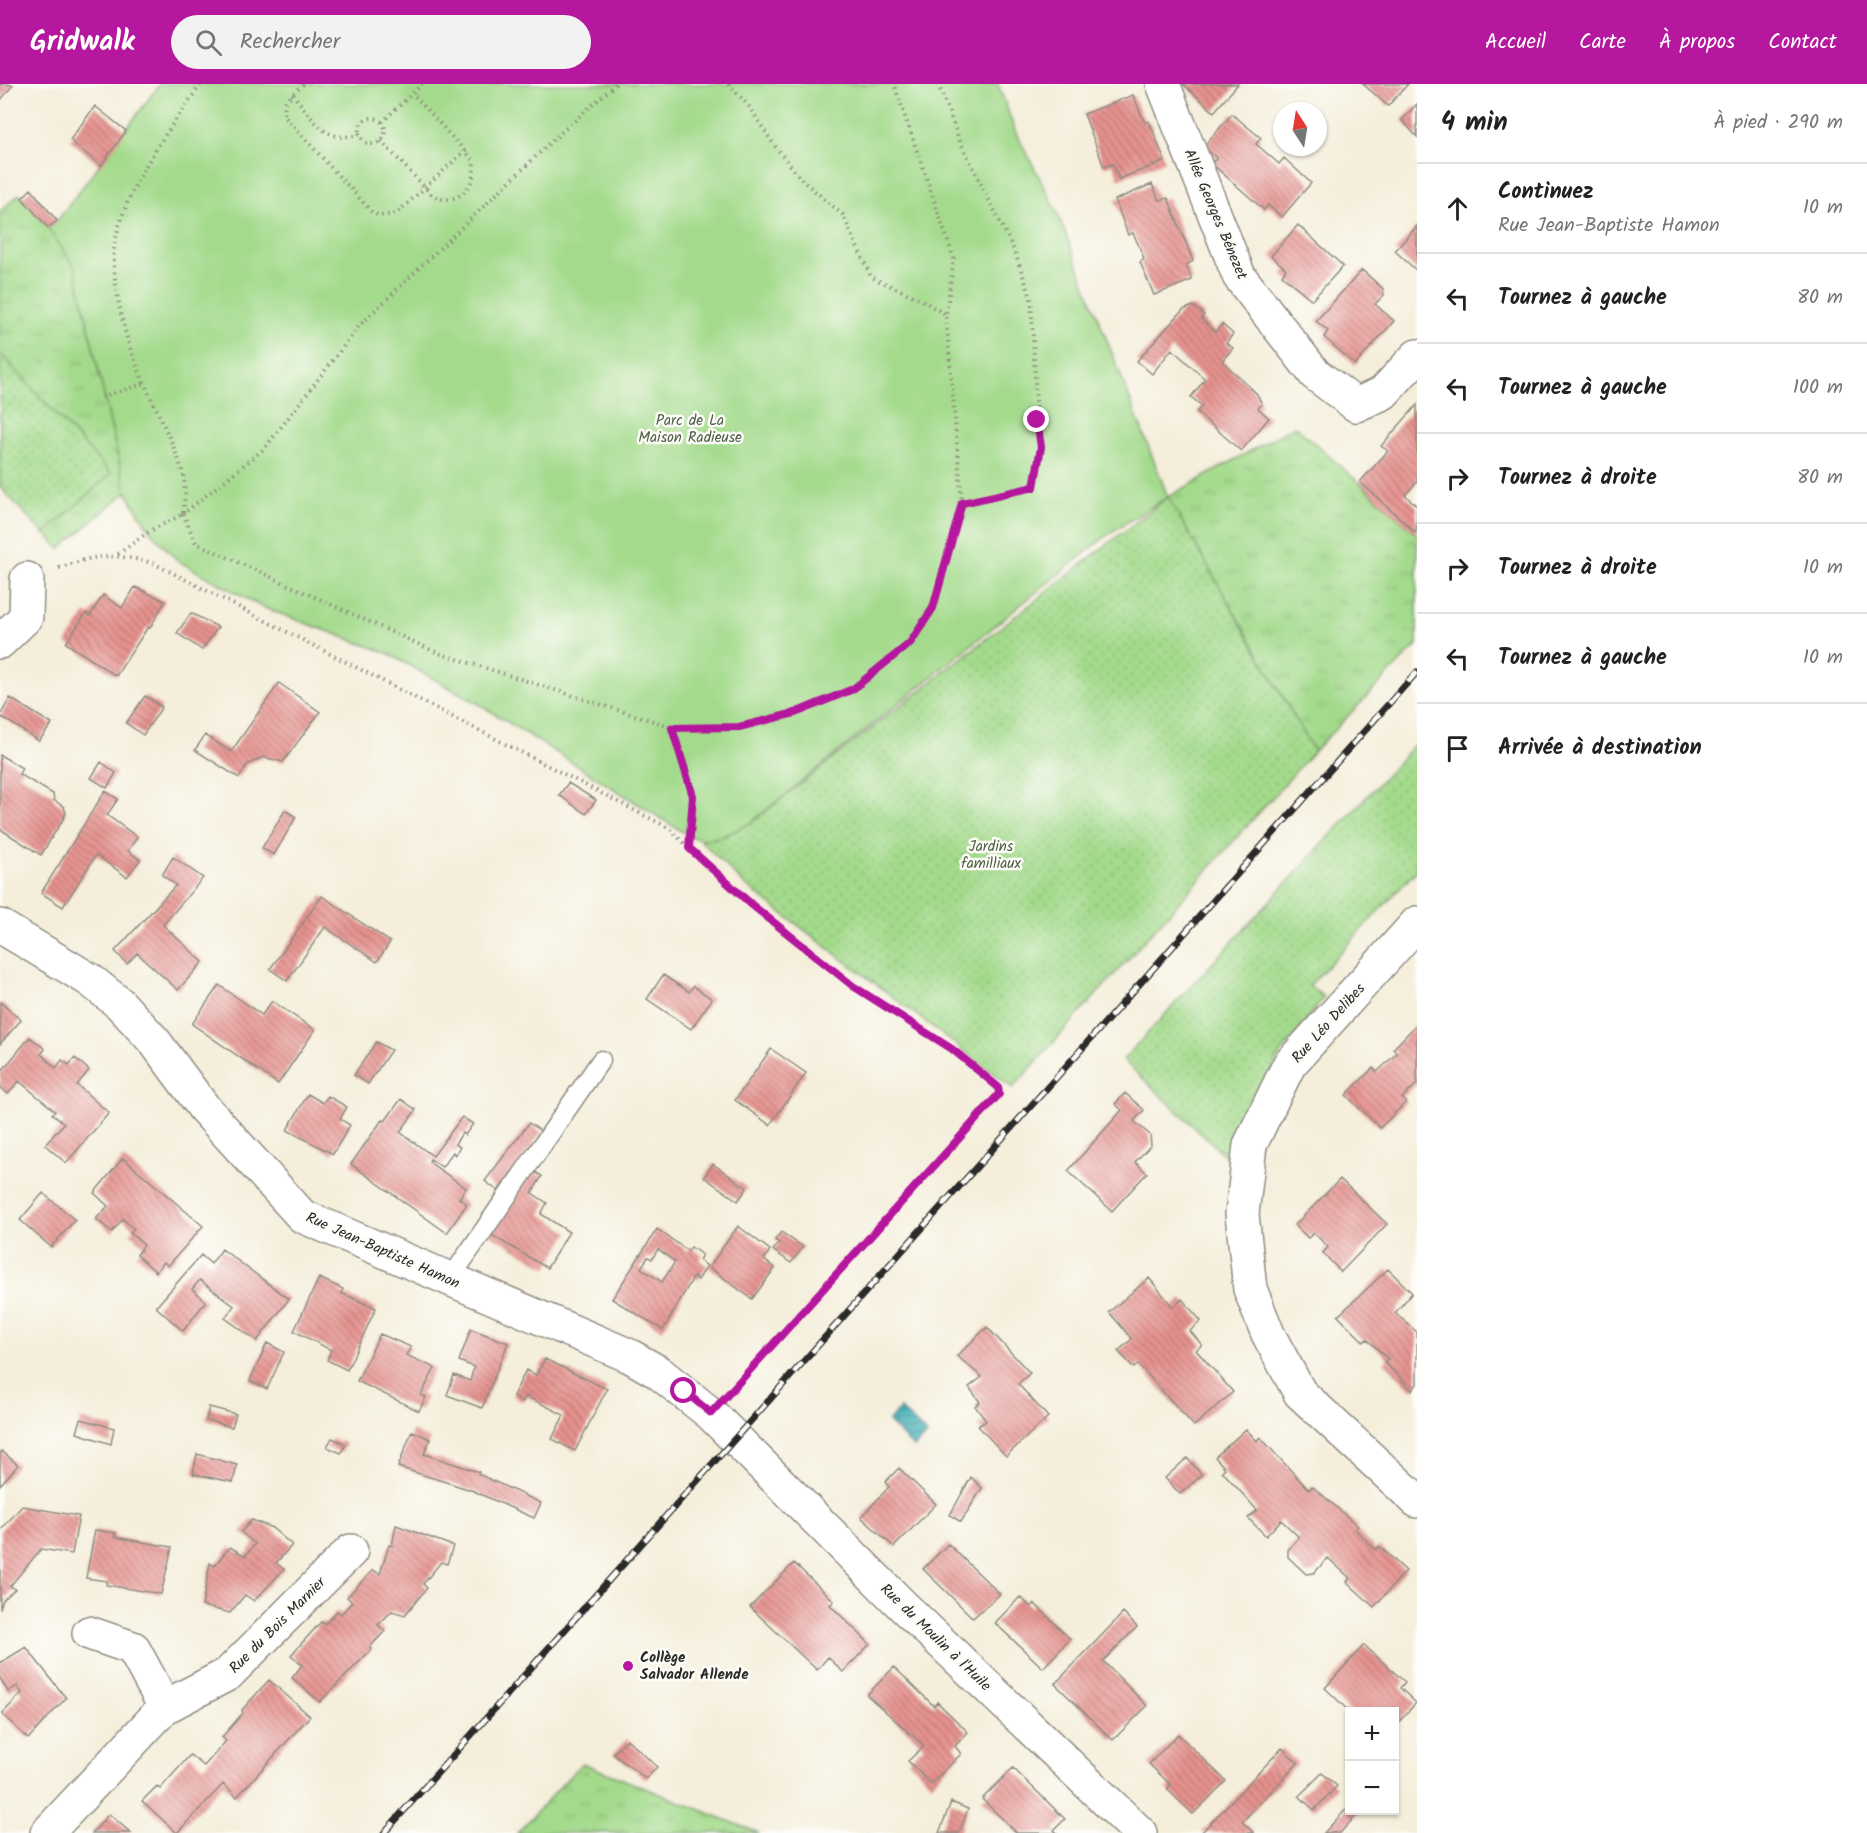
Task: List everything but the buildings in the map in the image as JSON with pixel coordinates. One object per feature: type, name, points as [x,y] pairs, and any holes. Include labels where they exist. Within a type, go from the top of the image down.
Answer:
[{"type":"street","name":"Allée Georges Bénezet","points":[[1162,84],[1239,276],[1315,374],[1356,405],[1383,393],[1417,356]]},
{"type":"street","points":[[0,642],[26,617],[27,579]]},
{"type":"street","name":"Rue Léo Delibes","points":[[1417,923],[1289,1065],[1250,1145],[1242,1214],[1250,1289],[1268,1334],[1300,1393],[1417,1501]]},
{"type":"street","name":"Rue Jean-Baptiste Hamon","points":[[0,926],[90,980],[120,1004],[155,1042],[204,1108],[302,1216],[630,1356],[658,1372],[711,1413],[735,1438]]},
{"type":"street","name":"Rue du Moulin à l'Huile","points":[[735,1438],[902,1605],[1140,1833]]},
{"type":"street","name":"Rue du Bois Marnier","points":[[47,1833],[165,1707],[228,1674],[351,1551]]},
{"type":"street","points":[[89,1633],[133,1648],[165,1707]]},
{"type":"lane","points":[[450,1279],[602,1059]]},
{"type":"path","points":[[201,84],[156,149],[124,212],[114,251],[123,320],[131,351],[184,475],[186,496],[183,514],[196,543],[438,653],[672,728],[739,727],[795,713],[853,689],[910,643],[933,608],[962,503],[946,315],[954,259],[894,84]]},
{"type":"path","points":[[303,84],[285,102],[284,116],[371,211],[379,216],[396,214],[465,150]]},
{"type":"path","points":[[382,122],[422,84]]},
{"type":"path","points":[[117,554],[150,531],[183,514],[266,448],[360,325],[556,137],[616,84]]},
{"type":"path","points":[[728,84],[748,105],[774,145],[802,180],[843,215],[871,278],[922,300],[946,315]]},
{"type":"path","points":[[938,84],[960,141],[1014,250],[1031,298],[1037,420],[1041,447],[1034,487],[962,503]]},
{"type":"path","points":[[381,141],[425,188],[439,199],[448,199],[465,192],[475,174],[473,160],[412,93]]},
{"type":"path","points":[[292,94],[329,135],[347,138],[359,135]]},
{"type":"path","points":[[359,135],[360,126],[365,120],[374,118],[382,122],[386,130],[381,141]]},
{"type":"path","points":[[359,135],[368,144],[381,141]]},
{"type":"path","points":[[102,397],[145,384]]},
{"type":"path","points":[[27,579],[86,558],[117,554],[153,563],[667,827],[752,905],[853,986],[952,1049],[998,1087],[999,1094],[930,1173],[711,1413]]},
{"type":"path","points":[[672,728],[693,796],[689,848]]},
{"type":"green space","name":"Parc de La Maison Radieuse","points":[[160,84],[998,84],[1016,133],[1055,207],[1168,497],[1111,532],[749,824],[712,839],[689,836],[479,704],[387,653],[262,607],[178,561],[150,531],[126,492],[75,267],[48,228],[57,221]]},
{"type":"green space","points":[[19,194],[48,228],[75,267],[126,492],[60,549],[0,487],[0,211]]},
{"type":"green space","points":[[0,353],[111,474],[44,534],[0,487]]},
{"type":"green space","points":[[1295,426],[1417,534],[1417,645],[1314,751],[1168,497]]},
{"type":"green space","name":"Jardins familliaux","points":[[1168,497],[1314,751],[1013,1088],[745,885],[701,841],[724,836],[749,824]]},
{"type":"green space","points":[[1417,742],[1417,870],[1309,986],[1324,997],[1280,1055],[1250,1106],[1233,1163],[1123,1060]]},
{"type":"green space","points":[[582,1763],[759,1833],[517,1833]]},
{"type":"water","points":[[900,1409],[927,1434],[914,1448],[888,1422]]},
{"type":"railway","points":[[384,1833],[1417,672]]},
{"type":"place","name":"Collège Salvador Allende","points":[[628,1666]]},
{"type":"route","points":[[684,1391],[711,1413],[922,1182],[999,1094],[998,1087],[952,1049],[853,986],[752,905],[689,848],[693,796],[672,728],[739,727],[795,713],[853,689],[910,643],[933,608],[962,503],[1034,487],[1041,447],[1037,420]]}]
